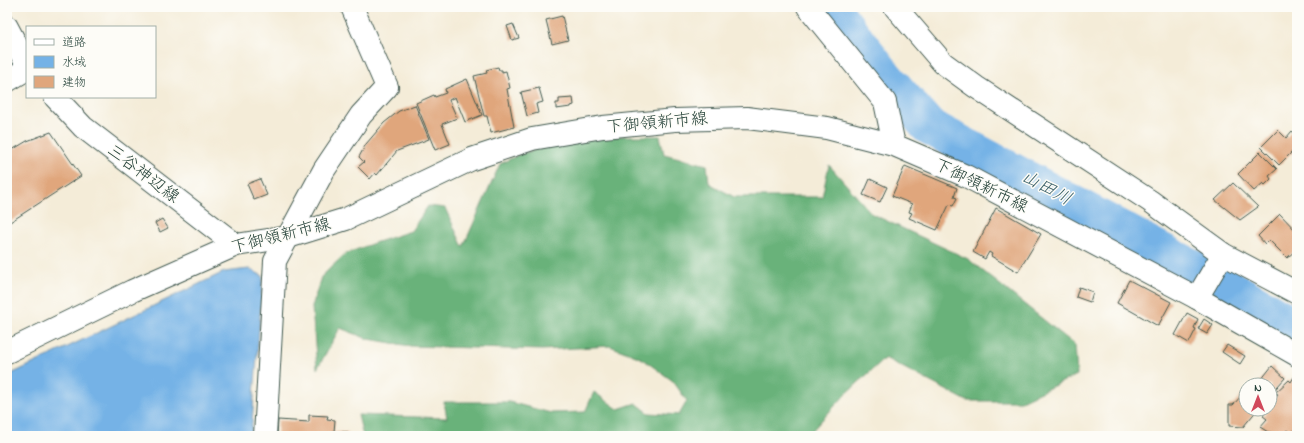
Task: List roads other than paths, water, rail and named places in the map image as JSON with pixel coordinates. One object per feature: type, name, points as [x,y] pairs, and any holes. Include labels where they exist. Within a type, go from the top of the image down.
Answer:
[{"type":"main road","points":[[265,436],[275,261],[324,170],[361,115],[387,87],[352,7]]},
{"type":"main road","points":[[808,7],[885,102],[894,145]]},
{"type":"main road","points":[[895,7],[943,63],[976,87],[1150,201],[1210,276],[1297,293]]},
{"type":"main road","points":[[7,27],[26,63]]},
{"type":"main road","points":[[7,82],[26,70]]},
{"type":"main road","name":"三谷神辺線","points":[[56,98],[83,128],[236,245]]},
{"type":"main road","name":"下御領新市線","points":[[7,352],[132,291],[236,245],[288,237],[346,219],[472,160],[532,139],[595,129],[675,120],[748,118],[827,128],[894,145],[1210,276],[1297,355]]},
{"type":"water","points":[[249,269],[263,276],[251,436],[7,436],[7,376],[224,272]]},
{"type":"waterway","name":"山田川","points":[[831,7],[887,79],[928,126],[1225,285],[1297,327]]}]
